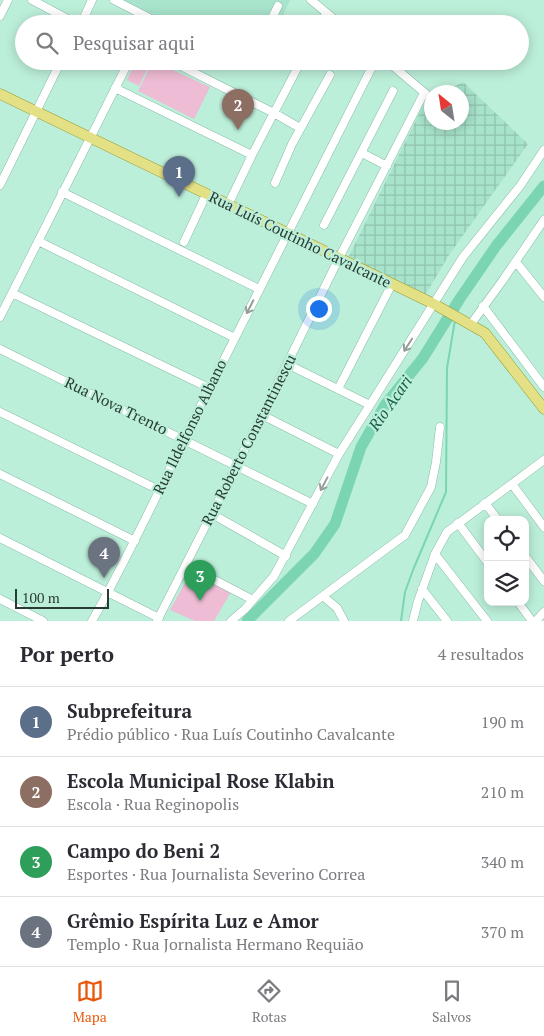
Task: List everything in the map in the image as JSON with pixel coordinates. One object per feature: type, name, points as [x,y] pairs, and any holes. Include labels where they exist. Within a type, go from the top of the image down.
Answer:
[{"type":"main road","name":"Rua Luís Coutinho Cavalcante","points":[[0,94],[206,195],[287,232],[468,323],[485,334],[544,409]]},
{"type":"street","points":[[0,16],[8,0]]},
{"type":"street","points":[[32,0],[67,15]]},
{"type":"street","points":[[84,15],[92,0]]},
{"type":"street","points":[[114,0],[143,15]]},
{"type":"street","points":[[311,0],[329,15]]},
{"type":"street","points":[[274,15],[278,6]]},
{"type":"street","points":[[0,186],[56,70]]},
{"type":"street","points":[[0,317],[124,70]]},
{"type":"street","points":[[189,70],[300,128]]},
{"type":"street","points":[[228,205],[296,70]]},
{"type":"street","name":"Rua Ildelfonso Albano","points":[[92,621],[135,541],[287,232],[371,70]]},
{"type":"street","points":[[397,70],[424,93]]},
{"type":"street","points":[[275,183],[300,128],[330,75]]},
{"type":"street","points":[[115,88],[252,155]]},
{"type":"street","points":[[324,225],[393,91]]},
{"type":"street","name":"Rua Roberto Constantinescu","points":[[158,619],[424,93]]},
{"type":"street","points":[[231,621],[274,576],[340,454],[370,405],[437,306],[463,257],[520,186],[544,150]]},
{"type":"street","points":[[362,153],[387,166]]},
{"type":"street","points":[[62,192],[259,289]]},
{"type":"street","points":[[184,242],[206,195]]},
{"type":"street","points":[[468,323],[516,262],[544,220]]},
{"type":"street","points":[[38,241],[234,338]]},
{"type":"street","points":[[516,262],[544,297]]},
{"type":"street","points":[[338,389],[392,284]]},
{"type":"street","points":[[12,292],[209,388]]},
{"type":"street","points":[[483,306],[544,387]]},
{"type":"street","name":"Rua Nova Trento","points":[[0,349],[313,504]]},
{"type":"street","points":[[287,364],[370,405]]},
{"type":"street","points":[[516,374],[527,365]]},
{"type":"street","points":[[0,412],[159,490]]},
{"type":"street","points":[[262,415],[340,454]]},
{"type":"street","points":[[289,621],[405,534],[431,487],[440,426]]},
{"type":"street","points":[[413,621],[435,554],[447,532],[485,503],[543,464]]},
{"type":"street","points":[[0,474],[135,541]]},
{"type":"street","points":[[512,484],[544,527]]},
{"type":"street","points":[[485,503],[495,516]]},
{"type":"street","points":[[212,514],[286,556]]},
{"type":"street","points":[[458,524],[486,561]]},
{"type":"street","points":[[0,538],[109,592],[158,619]]},
{"type":"street","points":[[435,554],[487,621]]},
{"type":"street","points":[[529,561],[544,581]]},
{"type":"street","points":[[186,565],[253,600]]},
{"type":"street","points":[[422,589],[447,621]]},
{"type":"street","points":[[322,596],[337,608],[344,621]]},
{"type":"street","points":[[0,600],[43,621]]},
{"type":"street","points":[[521,606],[534,621],[544,612]]},
{"type":"shaded area","points":[[120,0],[290,0],[283,15],[151,15]]},
{"type":"shaded area","points":[[132,70],[147,70],[139,86],[127,80]]},
{"type":"shaded area","points":[[148,70],[173,70],[210,87],[194,119],[138,91]]},
{"type":"shaded area","points":[[469,88],[528,144],[449,255],[426,294],[348,258],[424,104],[424,130],[469,130]]},
{"type":"shaded area","points":[[191,572],[231,592],[214,621],[195,621],[170,610]]},
{"type":"waterway","name":"Rio Acari","points":[[247,621],[314,554],[335,524],[361,447],[385,405],[423,358],[459,300],[496,246],[544,186]]},
{"type":"waterway","name":"Rio Acari","points":[[456,313],[459,300]]},
{"type":"waterway","points":[[401,621],[405,592],[446,492],[447,368],[455,320]]},
{"type":"place","name":"Escola Municipal Rose Klabin","points":[[238,130]]},
{"type":"place","name":"Subprefeitura","points":[[179,197]]},
{"type":"place","name":"Grêmio Espírita Luz e Amor","points":[[104,578]]},
{"type":"place","name":"Campo do Beni 2","points":[[200,601]]}]
